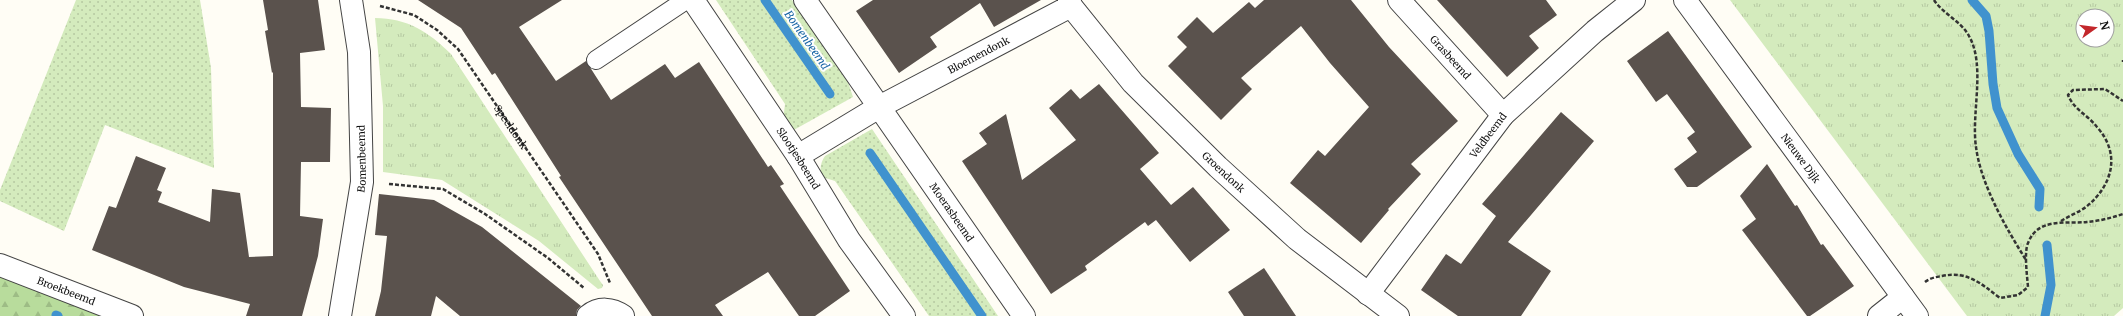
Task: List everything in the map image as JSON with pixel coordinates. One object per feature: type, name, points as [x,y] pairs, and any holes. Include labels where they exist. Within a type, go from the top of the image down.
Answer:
[{"type":"street","name":"Slootjesbeemd","points":[[693,0],[798,156],[850,240],[904,316]]},
{"type":"street","points":[[805,0],[880,107]]},
{"type":"street","name":"Grasbeemd","points":[[1399,0],[1503,115]]},
{"type":"street","name":"Veldbeemd","points":[[1368,294],[1503,115],[1595,30],[1634,0]]},
{"type":"street","name":"Nieuwe Dijk","points":[[1685,0],[1917,316]]},
{"type":"street","name":"Bomenbeemd","points":[[340,316],[362,182],[359,52],[352,3]]},
{"type":"street","name":"Bloemendonk","points":[[798,156],[880,107],[1070,3]]},
{"type":"street","name":"Groendonk","points":[[1070,3],[1133,83],[1218,167],[1297,239],[1398,316]]},
{"type":"street","name":"Moerasbeemd","points":[[880,107],[1024,316]]},
{"type":"street","name":"Broekbeemd","points":[[0,265],[132,316]]},
{"type":"street","points":[[1879,316],[1903,297]]},
{"type":"street","points":[[588,316],[600,310],[617,313]]},
{"type":"lane","points":[[596,60],[686,0]]},
{"type":"path","points":[[1903,297],[1928,279],[1955,274],[1975,279],[2000,298],[2018,295],[2028,287],[2028,260],[2026,261],[2010,236],[1983,176],[1976,148],[1973,121],[1978,69],[1971,42],[1959,23],[1939,8],[1934,0]]},
{"type":"path","name":"Speeldonk","points":[[352,3],[378,6],[414,15],[438,30],[458,48],[598,254],[611,285],[617,313]]},
{"type":"path","points":[[2061,221],[2085,208],[2099,194],[2106,184],[2111,166],[2112,155],[2107,139],[2096,125],[2072,103],[2068,95],[2073,90],[2091,88],[2105,89],[2123,101]]},
{"type":"path","points":[[362,182],[416,185],[443,189],[485,214],[548,258],[617,313]]},
{"type":"path","points":[[2026,261],[2027,244],[2035,232],[2050,223],[2061,221],[2086,222],[2112,218],[2123,214]]},
{"type":"green space","points":[[76,0],[200,0],[211,68],[214,168],[105,125],[64,231],[0,201],[0,190]]},
{"type":"green space","points":[[716,0],[792,0],[848,82],[853,97],[792,131],[783,121],[785,104]]},
{"type":"green space","points":[[1730,0],[2123,0],[2123,308],[2114,316],[1967,316]]},
{"type":"green space","points":[[375,18],[397,21],[417,28],[434,39],[451,54],[603,285],[602,288],[598,289],[539,241],[442,180],[383,172],[383,106]]},
{"type":"green space","points":[[872,129],[998,316],[929,316],[835,181],[822,177],[821,166],[825,156]]},
{"type":"green space","points":[[0,272],[112,316],[0,316]]},
{"type":"building","points":[[263,0],[318,0],[325,50],[300,53],[301,107],[331,108],[330,162],[301,162],[300,216],[323,219],[318,256],[302,316],[246,316],[250,304],[184,287],[92,250],[109,206],[116,208],[136,156],[166,168],[157,190],[162,192],[158,202],[210,222],[212,189],[240,193],[249,257],[273,256],[273,72],[272,73],[265,31],[268,30]]},
{"type":"building","points":[[418,0],[562,0],[519,27],[556,81],[586,61],[611,100],[665,64],[675,78],[699,62],[768,167],[771,165],[784,184],[780,186],[850,291],[815,316],[799,316],[768,272],[715,305],[723,316],[652,316],[559,177],[561,176],[495,73],[492,75],[461,28]]},
{"type":"building","points":[[873,0],[1041,0],[994,27],[980,3],[930,37],[937,47],[899,73],[856,11]]},
{"type":"building","points":[[1264,0],[1351,0],[1389,47],[1458,121],[1411,164],[1421,174],[1388,209],[1389,210],[1361,243],[1290,183],[1318,150],[1325,156],[1369,107],[1330,63],[1301,26],[1241,78],[1252,89],[1221,120],[1168,66],[1187,47],[1177,37],[1197,17],[1213,33],[1249,2],[1255,8]]},
{"type":"building","points":[[1437,0],[1546,0],[1557,15],[1529,36],[1539,48],[1507,77]]},
{"type":"building","points":[[1668,31],[1752,147],[1697,187],[1687,187],[1674,169],[1697,152],[1687,138],[1695,132],[1667,94],[1656,102],[1627,61]]},
{"type":"building","points":[[1099,84],[1159,153],[1140,169],[1171,205],[1193,187],[1230,230],[1190,262],[1156,220],[1148,226],[1145,222],[1085,266],[1087,270],[1051,294],[962,161],[987,144],[979,133],[1006,114],[1022,180],[1076,140],[1049,108],[1071,89],[1080,99]]},
{"type":"building","points":[[1561,112],[1594,141],[1508,242],[1551,271],[1521,316],[1458,316],[1421,290],[1446,254],[1461,264],[1496,216],[1482,204]]},
{"type":"building","points":[[1767,164],[1795,206],[1797,205],[1821,245],[1823,244],[1854,286],[1810,316],[1807,316],[1742,230],[1756,219],[1740,196]]},
{"type":"building","points":[[379,194],[434,200],[482,227],[581,306],[577,310],[576,316],[460,316],[436,296],[431,316],[375,316],[381,291],[387,236],[375,235]]},
{"type":"building","points":[[1264,268],[1296,316],[1244,316],[1228,292]]},
{"type":"waterway","name":"Bomenbeemd","points":[[765,0],[830,94]]},
{"type":"waterway","points":[[1972,0],[1986,16],[1997,108],[2018,154],[2040,189],[2039,207]]},
{"type":"waterway","points":[[870,153],[982,316]]},
{"type":"waterway","points":[[2045,316],[2051,285],[2047,245]]}]
